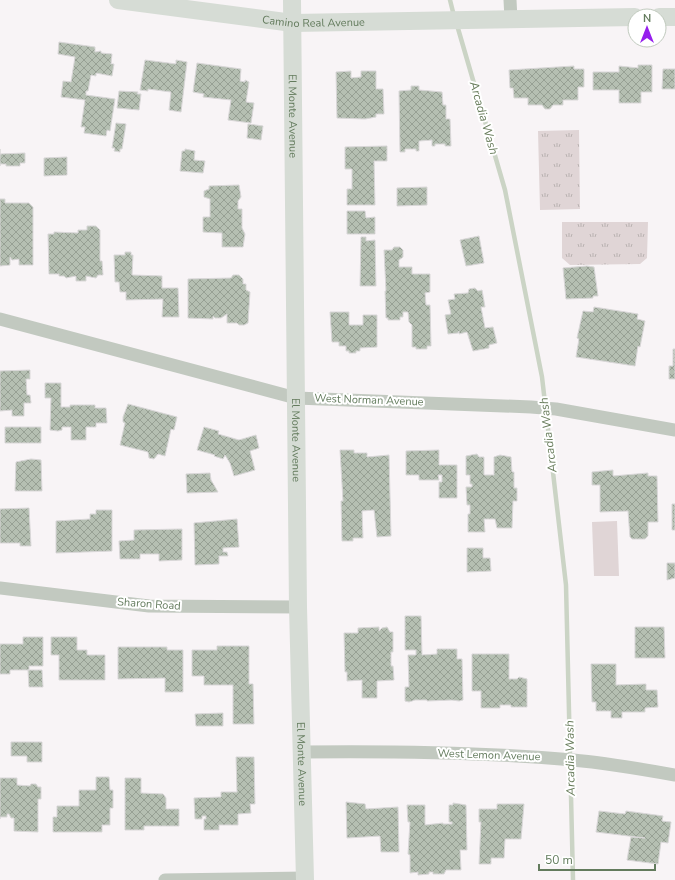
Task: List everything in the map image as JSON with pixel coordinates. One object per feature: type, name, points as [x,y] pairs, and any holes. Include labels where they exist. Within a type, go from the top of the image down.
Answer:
[{"type":"street","name":"Camino Real Avenue","points":[[118,0],[293,23],[627,17]]},
{"type":"street","name":"El Monte Avenue","points":[[292,0],[298,607],[305,879]]},
{"type":"street","points":[[510,0],[511,19]]},
{"type":"street","name":"West Norman Avenue","points":[[0,319],[296,398],[556,409],[675,430]]},
{"type":"street","name":"Sharon Road","points":[[0,588],[149,606],[298,607]]},
{"type":"street","name":"West Lemon Avenue","points":[[302,752],[377,751],[550,758],[574,760],[675,775]]},
{"type":"street","points":[[165,880],[305,879]]},
{"type":"green space","points":[[579,130],[580,209],[540,210],[538,131]]},
{"type":"green space","points":[[562,222],[648,222],[647,258],[640,264],[570,265],[562,258]]},
{"type":"green space","points":[[617,521],[619,576],[594,576],[592,522]]},
{"type":"building","points":[[59,42],[95,47],[95,52],[101,51],[101,53],[112,54],[111,64],[114,64],[112,76],[96,73],[96,76],[91,75],[88,91],[86,91],[86,95],[115,99],[110,131],[107,130],[106,136],[84,133],[85,127],[81,127],[85,100],[61,97],[63,81],[71,82],[75,57],[58,54]]},
{"type":"building","points":[[145,60],[176,64],[176,60],[187,62],[181,112],[169,110],[171,92],[148,89],[148,91],[140,90]]},
{"type":"building","points":[[197,63],[241,69],[240,81],[245,82],[245,80],[249,82],[246,102],[254,103],[251,123],[228,120],[231,100],[203,97],[204,94],[193,92]]},
{"type":"building","points":[[638,65],[652,65],[652,92],[641,92],[641,103],[619,103],[619,90],[593,90],[593,72],[619,72],[619,66],[638,68]]},
{"type":"building","points":[[574,66],[574,69],[584,69],[584,87],[578,87],[578,100],[563,100],[563,105],[553,105],[550,109],[545,109],[542,105],[528,105],[528,98],[514,98],[513,88],[510,88],[509,70]]},
{"type":"building","points":[[663,69],[675,69],[675,89],[662,89]]},
{"type":"building","points":[[351,71],[351,78],[361,77],[361,71],[376,71],[376,89],[383,89],[384,114],[376,114],[376,117],[365,119],[337,118],[336,72]]},
{"type":"building","points":[[411,86],[419,86],[419,90],[442,92],[443,105],[446,105],[446,119],[450,119],[451,146],[445,146],[445,144],[435,144],[435,146],[432,146],[432,140],[419,141],[419,151],[416,151],[416,149],[405,149],[405,152],[400,152],[399,91],[411,90]]},
{"type":"building","points":[[119,91],[138,92],[137,94],[141,94],[139,110],[117,108]]},
{"type":"building","points":[[116,123],[126,124],[122,149],[120,149],[120,152],[114,151],[115,148],[112,148]]},
{"type":"building","points":[[248,124],[263,126],[261,140],[247,138]]},
{"type":"building","points":[[387,146],[387,161],[374,161],[375,205],[347,205],[347,189],[352,189],[352,169],[345,169],[345,147]]},
{"type":"building","points":[[185,149],[195,151],[194,160],[205,161],[203,173],[180,171],[182,151],[185,151]]},
{"type":"building","points":[[25,153],[25,163],[20,163],[20,166],[6,166],[6,164],[0,164],[0,154]]},
{"type":"building","points":[[67,157],[67,175],[44,176],[44,158]]},
{"type":"building","points":[[239,185],[241,197],[238,201],[238,209],[242,209],[242,228],[245,234],[243,247],[222,247],[222,233],[203,232],[203,217],[210,217],[210,199],[204,197],[204,191],[209,189],[209,186]]},
{"type":"building","points":[[427,187],[427,205],[397,206],[397,188]]},
{"type":"building","points":[[0,199],[5,199],[5,203],[29,203],[33,207],[33,265],[19,265],[19,259],[12,260],[10,257],[10,265],[0,266]]},
{"type":"building","points":[[347,211],[365,211],[366,218],[375,217],[375,234],[347,234]]},
{"type":"building","points":[[87,226],[96,226],[100,230],[100,261],[102,261],[103,275],[98,275],[96,278],[86,276],[86,281],[76,281],[76,276],[66,278],[64,276],[59,276],[59,274],[49,274],[48,234],[54,234],[54,232],[78,233],[78,230],[87,230]]},
{"type":"building","points":[[479,236],[484,263],[466,266],[460,240]]},
{"type":"building","points":[[361,237],[366,237],[366,241],[375,240],[376,286],[360,286]]},
{"type":"building","points":[[394,247],[400,247],[403,250],[403,257],[399,260],[399,267],[412,267],[412,274],[430,274],[430,292],[425,293],[426,305],[430,305],[431,346],[427,346],[427,349],[416,349],[416,347],[412,347],[412,325],[409,322],[408,312],[403,312],[403,317],[400,317],[400,320],[388,320],[388,318],[386,318],[384,250],[392,250]]},
{"type":"building","points":[[125,252],[131,252],[131,255],[133,255],[132,275],[162,276],[162,288],[178,288],[179,317],[162,317],[163,299],[126,300],[126,292],[120,292],[119,282],[115,282],[114,255],[125,255]]},
{"type":"building","points":[[587,266],[594,267],[598,296],[593,296],[593,298],[566,299],[563,268]]},
{"type":"building","points":[[233,275],[239,275],[243,279],[243,284],[246,284],[246,290],[250,292],[248,323],[239,325],[237,323],[227,323],[227,314],[221,318],[215,318],[213,316],[213,319],[188,318],[188,279],[231,278]]},
{"type":"building","points":[[475,288],[478,291],[482,290],[485,307],[481,307],[485,328],[493,327],[497,343],[489,345],[489,348],[473,351],[467,332],[459,334],[459,331],[458,333],[448,334],[445,315],[451,314],[448,300],[455,299],[454,294],[468,293],[469,289]]},
{"type":"building","points":[[594,307],[638,314],[637,319],[645,321],[640,347],[638,346],[635,366],[576,357],[579,339],[577,338],[583,311],[593,312]]},
{"type":"building","points":[[330,312],[349,312],[349,325],[363,325],[363,315],[377,315],[377,347],[360,348],[360,351],[356,351],[356,353],[349,353],[349,351],[346,351],[346,346],[339,346],[339,342],[332,342]]},
{"type":"building","points":[[673,349],[675,349],[675,379],[669,379],[669,366],[673,366]]},
{"type":"building","points":[[30,370],[30,379],[26,379],[27,395],[30,395],[31,403],[24,403],[24,416],[12,416],[12,410],[0,411],[0,371]]},
{"type":"building","points":[[45,383],[61,383],[61,407],[70,407],[70,405],[95,405],[95,408],[106,408],[107,423],[96,423],[96,427],[86,427],[86,440],[71,440],[71,427],[62,427],[62,430],[58,431],[50,430],[51,398],[45,398]]},
{"type":"building","points":[[128,404],[177,417],[174,430],[171,429],[165,456],[158,454],[154,459],[149,458],[148,452],[120,445],[125,423],[123,422],[123,417]]},
{"type":"building","points":[[5,427],[41,427],[41,443],[5,443]]},
{"type":"building","points":[[204,427],[219,431],[218,434],[239,440],[256,435],[259,448],[250,451],[255,470],[234,476],[230,463],[225,455],[223,459],[197,450]]},
{"type":"building","points":[[340,450],[354,450],[354,453],[367,453],[367,457],[389,455],[391,536],[377,537],[374,510],[362,511],[363,538],[353,538],[353,541],[342,541],[341,501],[343,501]]},
{"type":"building","points":[[439,450],[439,465],[457,465],[457,498],[439,498],[439,482],[442,482],[442,475],[438,475],[439,480],[419,480],[419,475],[406,475],[406,451]]},
{"type":"building","points":[[477,454],[479,457],[484,457],[484,475],[494,475],[494,457],[500,455],[511,457],[512,472],[514,472],[514,488],[517,488],[517,501],[513,501],[512,528],[497,528],[495,519],[484,519],[485,532],[468,532],[468,514],[470,514],[470,505],[467,505],[466,487],[472,487],[472,484],[470,484],[470,475],[466,475],[466,456]]},
{"type":"building","points":[[31,459],[41,460],[42,491],[15,491],[16,462]]},
{"type":"building","points":[[613,470],[613,476],[648,473],[648,476],[657,476],[658,522],[648,522],[648,536],[645,539],[632,539],[630,537],[628,511],[600,512],[600,485],[592,485],[592,472]]},
{"type":"building","points":[[210,473],[211,480],[218,492],[187,493],[186,474]]},
{"type":"building","points":[[672,504],[675,504],[675,530],[672,530]]},
{"type":"building","points":[[29,508],[31,546],[20,546],[20,543],[0,543],[0,509]]},
{"type":"building","points":[[96,510],[112,510],[112,551],[56,553],[56,521],[90,519],[90,514],[96,514]]},
{"type":"building","points":[[237,519],[239,547],[223,548],[223,552],[227,552],[228,556],[219,556],[219,564],[195,565],[194,523]]},
{"type":"building","points":[[182,529],[182,560],[159,561],[159,554],[140,554],[140,559],[120,559],[119,541],[134,540],[134,530]]},
{"type":"building","points":[[467,548],[483,548],[483,558],[490,558],[491,571],[467,572]]},
{"type":"building","points":[[667,563],[675,563],[675,578],[667,580]]},
{"type":"building","points":[[405,616],[421,616],[422,655],[437,654],[437,649],[457,649],[457,659],[462,659],[463,700],[405,701],[405,687],[409,687],[408,655],[416,655],[416,650],[405,650]]},
{"type":"building","points":[[379,627],[379,631],[382,628],[387,627],[390,632],[393,632],[391,666],[393,666],[394,680],[377,681],[377,698],[362,698],[362,680],[347,681],[347,672],[345,672],[344,633],[358,633],[358,628]]},
{"type":"building","points":[[635,627],[664,627],[665,658],[635,658]]},
{"type":"building","points":[[23,637],[43,637],[43,666],[29,666],[29,670],[10,670],[10,674],[0,674],[0,644],[23,644]]},
{"type":"building","points":[[51,637],[77,637],[77,650],[87,650],[87,655],[105,655],[105,680],[59,680],[59,655],[51,655]]},
{"type":"building","points":[[217,646],[249,646],[249,684],[253,684],[254,724],[233,724],[233,685],[204,685],[204,676],[192,676],[192,650],[217,650]]},
{"type":"building","points":[[118,647],[167,647],[167,650],[183,650],[183,692],[165,692],[165,678],[118,679]]},
{"type":"building","points":[[472,654],[509,654],[509,679],[517,679],[519,677],[527,679],[527,707],[500,705],[500,708],[481,708],[481,691],[472,691]]},
{"type":"building","points":[[591,664],[616,664],[616,685],[646,684],[646,690],[657,690],[658,707],[645,708],[645,712],[622,712],[622,718],[611,718],[611,711],[596,711],[596,702],[592,702]]},
{"type":"building","points":[[28,670],[42,670],[43,687],[29,687]]},
{"type":"building","points":[[223,713],[223,726],[196,726],[195,714]]},
{"type":"building","points":[[11,742],[42,742],[42,762],[27,762],[27,756],[11,756]]},
{"type":"building","points":[[236,757],[254,757],[255,804],[250,804],[251,813],[238,814],[238,825],[219,825],[219,830],[204,830],[204,819],[206,819],[206,816],[202,816],[202,819],[195,819],[194,798],[221,797],[221,792],[237,792]]},
{"type":"building","points":[[96,777],[109,777],[110,790],[113,790],[113,808],[110,808],[110,825],[102,825],[102,832],[53,832],[53,817],[57,817],[57,806],[79,806],[79,790],[96,790]]},
{"type":"building","points":[[0,778],[17,778],[17,785],[30,786],[31,784],[36,784],[38,787],[41,787],[41,799],[38,799],[38,832],[14,831],[14,818],[11,818],[9,814],[7,814],[7,817],[0,817]]},
{"type":"building","points":[[125,778],[141,778],[141,793],[163,794],[166,798],[166,809],[179,809],[179,826],[144,826],[144,830],[125,830]]},
{"type":"building","points":[[346,802],[365,804],[366,809],[398,807],[399,852],[381,852],[380,836],[347,838]]},
{"type":"building","points":[[453,803],[466,805],[467,850],[460,850],[461,870],[446,870],[444,874],[433,874],[433,872],[429,872],[429,874],[418,875],[418,872],[410,873],[410,855],[408,854],[410,822],[408,822],[407,805],[425,805],[425,825],[443,823],[452,824],[452,822],[449,822],[449,805],[453,805]]},
{"type":"building","points":[[497,804],[524,804],[521,839],[505,839],[504,858],[491,858],[491,864],[479,864],[481,822],[479,822],[479,809],[497,809]]},
{"type":"building","points":[[599,811],[625,814],[626,811],[663,816],[662,821],[671,822],[668,843],[661,842],[658,864],[627,860],[631,837],[645,838],[596,832]]},
{"type":"waterway","name":"Arcadia Wash","points":[[450,0],[454,16]]},
{"type":"waterway","name":"Arcadia Wash","points":[[457,25],[505,190],[542,377],[566,585],[573,880]]}]
